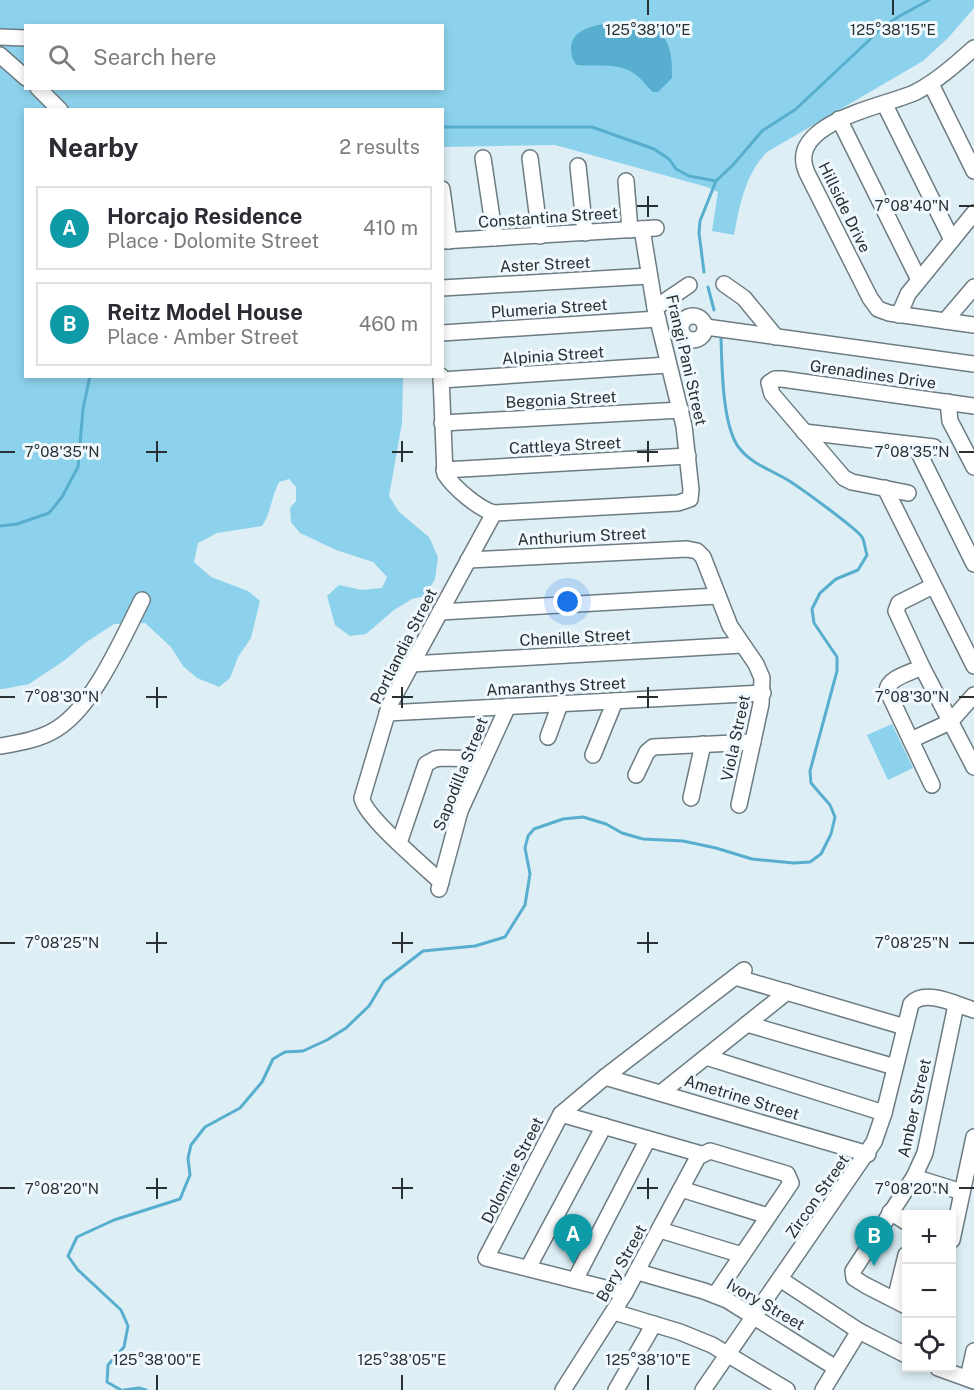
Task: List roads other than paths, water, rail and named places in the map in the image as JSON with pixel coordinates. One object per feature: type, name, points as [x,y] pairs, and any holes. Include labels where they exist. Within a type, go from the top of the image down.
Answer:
[{"type":"street","points":[[0,36],[24,38]]},
{"type":"street","name":"Hillside Drive","points":[[973,53],[931,84],[885,105],[852,113],[839,119],[817,134],[803,155],[804,167],[870,298],[878,309],[899,315],[974,325]]},
{"type":"street","points":[[0,55],[24,76]]},
{"type":"street","points":[[931,84],[974,171]]},
{"type":"street","points":[[40,90],[58,108]]},
{"type":"street","points":[[885,105],[952,240]]},
{"type":"street","points":[[839,119],[919,280]]},
{"type":"street","points":[[483,158],[495,238]]},
{"type":"street","points":[[530,158],[540,236]]},
{"type":"street","points":[[578,166],[585,233]]},
{"type":"street","name":"Frangi Pani Street","points":[[494,513],[678,502],[690,499],[692,490],[681,410],[658,319],[649,276],[643,229],[626,181]]},
{"type":"street","points":[[899,315],[903,302],[919,280],[974,213]]},
{"type":"street","points":[[444,215],[446,241]]},
{"type":"street","name":"Constantina Street","points":[[446,241],[643,229]]},
{"type":"street","name":"Aster Street","points":[[444,288],[649,276]]},
{"type":"street","points":[[724,284],[744,298],[776,337],[974,364]]},
{"type":"street","points":[[658,319],[689,285]]},
{"type":"street","points":[[945,321],[974,287]]},
{"type":"street","name":"Plumeria Street","points":[[444,333],[658,319],[681,328],[684,336],[696,340],[703,335],[706,327],[776,337]]},
{"type":"street","name":"Alpinia Street","points":[[444,378],[668,365]]},
{"type":"street","points":[[441,378],[444,470],[448,479],[459,489],[483,508],[494,513]]},
{"type":"street","name":"Grenadines Drive","points":[[804,432],[772,394],[769,383],[775,379],[974,406]]},
{"type":"street","points":[[948,402],[950,421],[974,467]]},
{"type":"street","name":"Begonia Street","points":[[442,423],[681,410]]},
{"type":"street","points":[[804,432],[934,447]]},
{"type":"street","points":[[804,432],[844,478],[852,482],[908,493]]},
{"type":"street","points":[[915,445],[974,564]]},
{"type":"street","name":"Cattleya Street","points":[[444,470],[688,456]]},
{"type":"street","points":[[885,488],[974,666]]},
{"type":"street","name":"Portlandia Street","points":[[399,843],[365,808],[363,802],[387,712],[494,513]]},
{"type":"street","name":"Anthurium Street","points":[[468,560],[687,549],[697,551]]},
{"type":"street","name":"Viola Street","points":[[697,551],[703,557],[730,626],[760,670],[762,678],[763,693],[739,805]]},
{"type":"street","points":[[933,586],[899,603],[896,608],[897,615],[974,767]]},
{"type":"street","points":[[440,612],[717,596]]},
{"type":"street","points":[[0,746],[39,737],[57,730],[72,718],[105,671],[142,600]]},
{"type":"street","name":"Chenille Street","points":[[411,664],[742,645]]},
{"type":"street","points":[[922,667],[891,681],[887,687],[888,694],[932,785]]},
{"type":"street","name":"Amaranthys Street","points":[[387,712],[763,693]]},
{"type":"street","points":[[911,740],[950,722],[974,695]]},
{"type":"street","points":[[593,755],[615,701]]},
{"type":"street","points":[[548,737],[560,704]]},
{"type":"street","name":"Sapodilla Street","points":[[399,843],[439,887],[460,811],[508,706]]},
{"type":"street","points":[[636,775],[647,752],[653,747],[753,742]]},
{"type":"street","points":[[691,798],[703,744]]},
{"type":"street","points":[[399,843],[426,764],[441,758],[483,759]]},
{"type":"street","name":"Dolomite Street","points":[[625,1293],[486,1257],[561,1114],[605,1077],[740,974],[787,992]]},
{"type":"street","points":[[662,1092],[787,992],[905,1027]]},
{"type":"street","name":"Zircon Street","points":[[703,1390],[868,1154],[884,1113],[909,1009],[914,1001],[925,997],[956,1005]]},
{"type":"street","points":[[956,1005],[974,1010]]},
{"type":"street","name":"Amber Street","points":[[905,1264],[901,1303],[865,1285],[853,1275],[854,1267],[914,1177],[928,1141],[956,1005]]},
{"type":"street","points":[[747,1024],[895,1067]]},
{"type":"street","points":[[706,1057],[884,1113]]},
{"type":"street","name":"Ametrine Street","points":[[605,1077],[868,1154]]},
{"type":"street","points":[[561,1114],[704,1153],[715,1151],[786,1174],[790,1179],[789,1186],[715,1295]]},
{"type":"street","points":[[528,1268],[604,1126]]},
{"type":"street","points":[[956,1218],[974,1137]]},
{"type":"street","points":[[575,1280],[648,1139]]},
{"type":"street","name":"Bery Street","points":[[563,1390],[615,1312],[681,1189],[704,1153]]},
{"type":"street","points":[[914,1177],[962,1192]]},
{"type":"street","points":[[681,1189],[768,1216]]},
{"type":"street","points":[[890,1212],[902,1220]]},
{"type":"street","points":[[660,1230],[742,1255]]},
{"type":"street","name":"Ivory Street","points":[[638,1272],[715,1295],[837,1368]]},
{"type":"street","points":[[780,1279],[859,1331],[902,1353]]},
{"type":"street","points":[[615,1312],[704,1342],[729,1354],[778,1388]]},
{"type":"street","points":[[616,1390],[654,1324]]},
{"type":"street","points":[[823,1390],[859,1331]]},
{"type":"street","points":[[949,1372],[971,1380],[974,1351]]},
{"type":"waterway","points":[[704,272],[699,233],[700,221],[716,181],[762,131],[796,109],[882,28],[929,0]]},
{"type":"waterway","points":[[444,127],[592,127],[654,149],[669,159],[676,169],[689,176],[716,181]]},
{"type":"waterway","points":[[708,287],[714,310]]},
{"type":"waterway","points":[[121,1390],[107,1382],[108,1365],[124,1347],[128,1326],[121,1310],[78,1270],[68,1256],[77,1237],[114,1220],[180,1199],[190,1175],[188,1158],[191,1145],[205,1127],[240,1108],[262,1082],[273,1059],[285,1052],[303,1051],[346,1028],[369,1006],[384,981],[423,951],[475,946],[505,937],[525,905],[530,874],[525,848],[528,836],[534,829],[563,819],[583,817],[643,839],[683,841],[752,859],[794,863],[810,862],[821,854],[831,834],[835,817],[830,805],[811,783],[810,771],[837,671],[837,657],[814,623],[812,609],[820,593],[836,579],[858,570],[867,555],[862,537],[849,525],[792,483],[750,459],[740,449],[734,439],[726,412],[721,338]]},
{"type":"waterway","points":[[0,526],[17,524],[49,513],[62,497],[78,467],[83,409],[90,378]]},
{"type":"waterway","points":[[124,1390],[139,1388],[146,1390]]},
{"type":"place","name":"Horcajo Residence","points":[[573,1264]]},
{"type":"place","name":"Reitz Model House","points":[[874,1266]]}]
